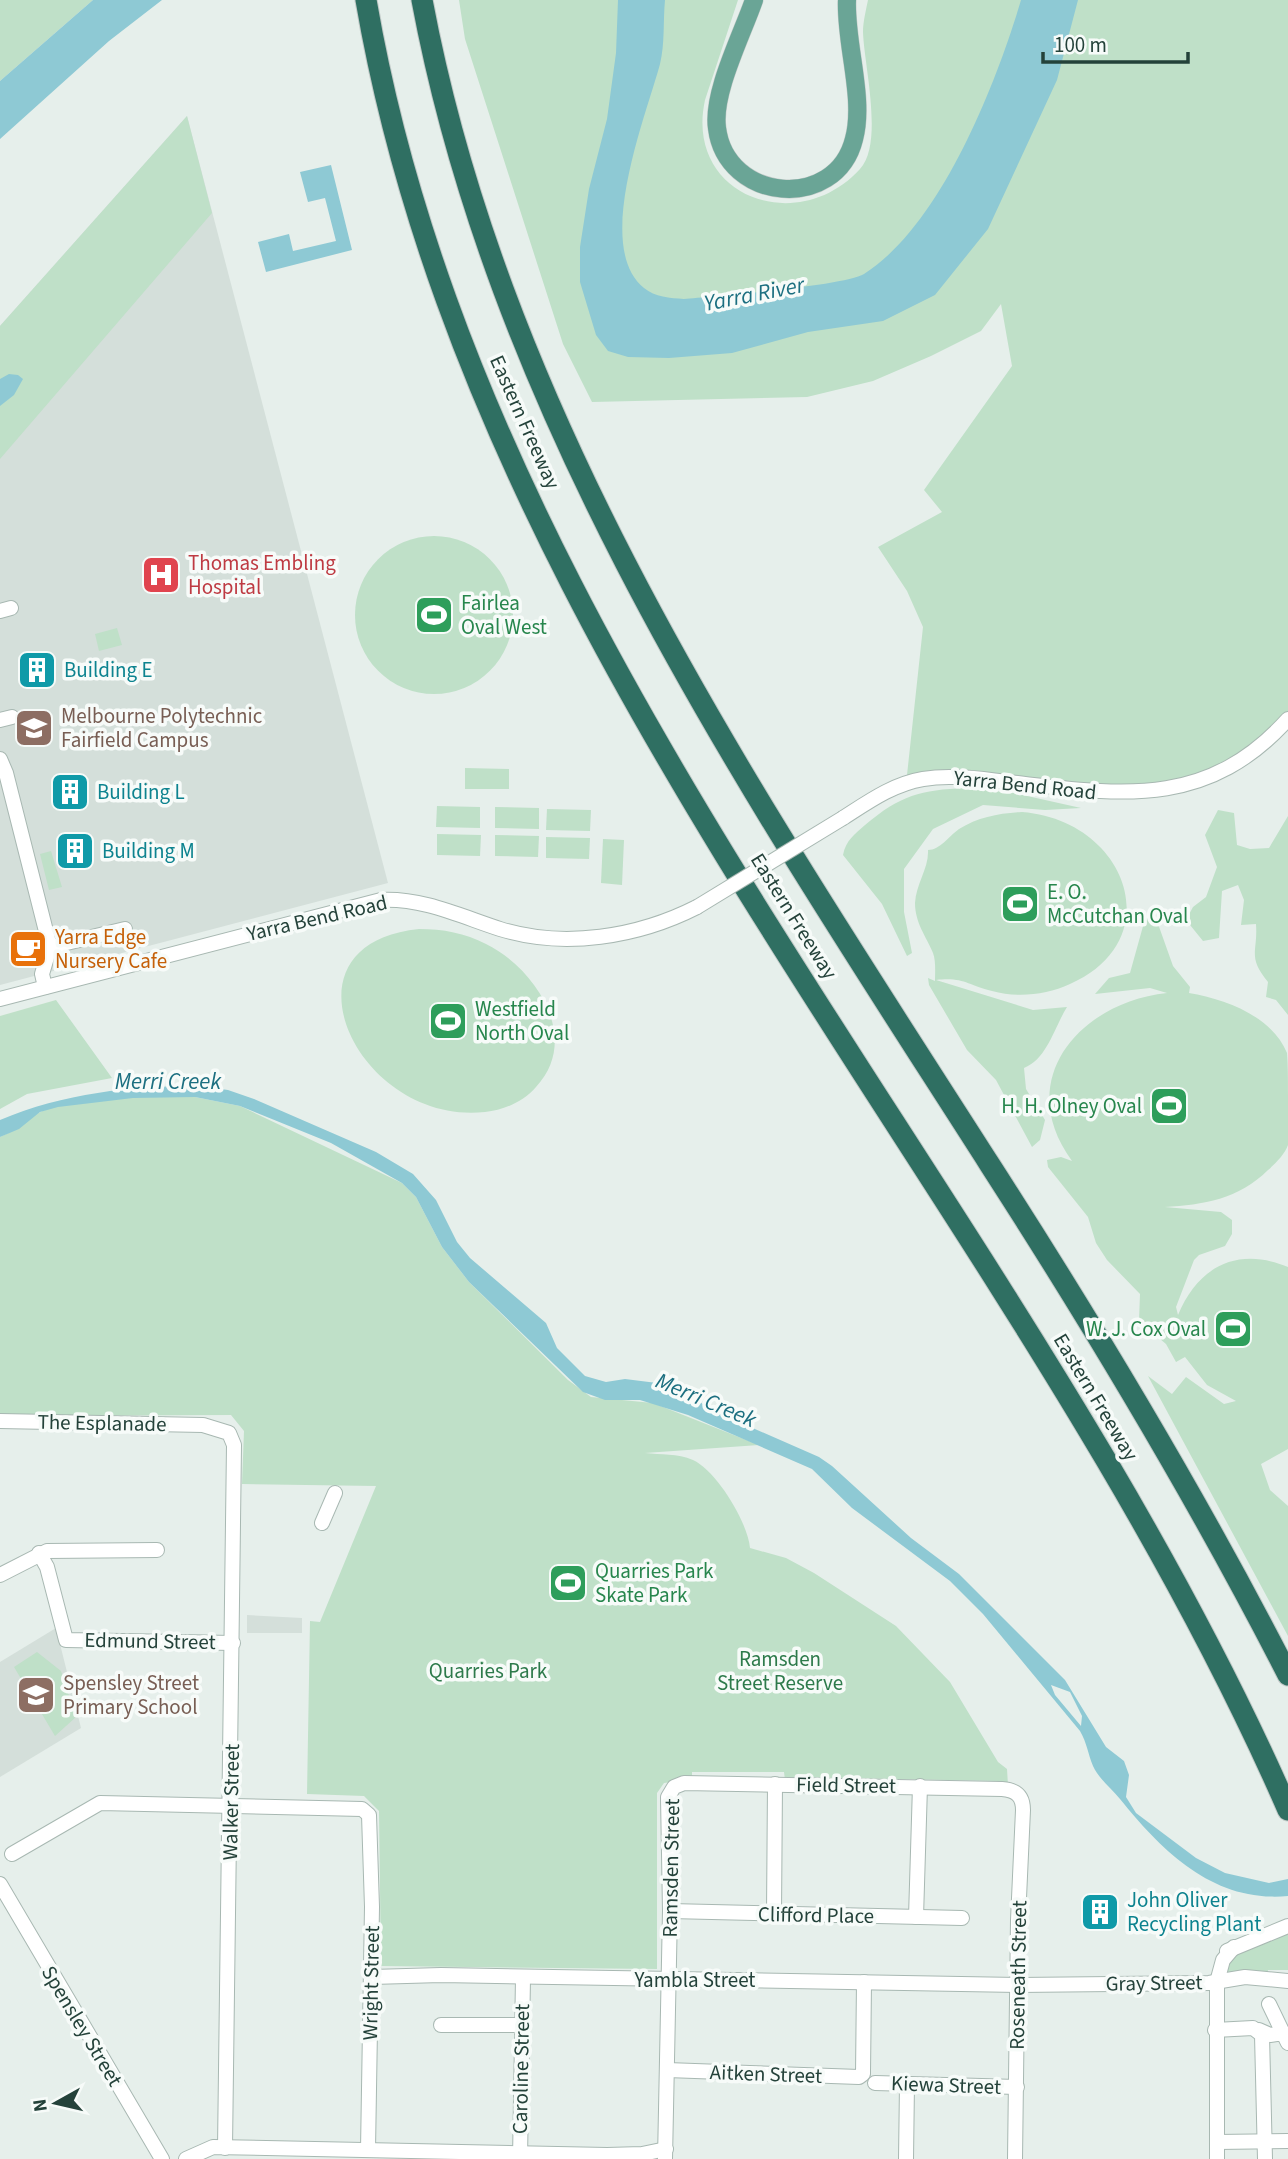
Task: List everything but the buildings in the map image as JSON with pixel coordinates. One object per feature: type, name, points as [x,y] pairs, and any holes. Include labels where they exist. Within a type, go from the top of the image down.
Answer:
[{"type":"highway","name":"Eastern Freeway","points":[[366,0],[397,142],[447,299],[507,446],[567,572],[685,786],[1000,1285],[1103,1456],[1212,1652],[1288,1810]]},
{"type":"highway","name":"Eastern Freeway","points":[[422,0],[457,146],[500,278],[548,400],[627,567],[698,699],[763,807],[1121,1373],[1205,1519],[1288,1675]]},
{"type":"main road","points":[[754,0],[719,100],[717,129],[723,148],[736,169],[761,185],[784,190],[806,188],[825,178],[842,164],[852,147],[857,118],[847,0]]},
{"type":"street","name":"Yarra Bend Road","points":[[0,999],[381,900],[418,902],[504,930],[565,939],[634,931],[697,907],[899,785],[950,776],[1108,793],[1169,789],[1227,768],[1262,744],[1288,719]]},
{"type":"street","points":[[2,769],[50,947],[42,974],[45,987]]},
{"type":"street","points":[[50,947],[125,929]]},
{"type":"street","name":"The Esplanade","points":[[0,1421],[203,1424],[224,1421],[231,1429]]},
{"type":"street","name":"Walker Street","points":[[225,2148],[236,1456],[239,1438],[231,1429]]},
{"type":"street","points":[[322,1523],[335,1493]]},
{"type":"street","points":[[0,1575],[39,1553],[54,1549],[157,1550]]},
{"type":"street","name":"Edmund Street","points":[[39,1553],[47,1567],[66,1640],[233,1643]]},
{"type":"street","name":"Field Street","points":[[674,1787],[683,1783],[920,1786],[1002,1788],[1017,1793]]},
{"type":"street","points":[[774,1913],[775,1784]]},
{"type":"street","points":[[916,1917],[920,1786]]},
{"type":"street","name":"Ramsden Street","points":[[666,2156],[670,1911],[668,1797],[674,1787]]},
{"type":"street","name":"Roseneath Street","points":[[1015,2159],[1023,1810],[1022,1799],[1017,1793]]},
{"type":"street","points":[[12,1854],[100,1803],[231,1805]]},
{"type":"street","name":"Wright Street","points":[[231,1805],[357,1807],[369,1815],[372,1977],[368,2150]]},
{"type":"street","name":"Spensley Street","points":[[1,1889],[162,2159]]},
{"type":"street","name":"Clifford Place","points":[[670,1911],[962,1918]]},
{"type":"street","points":[[1217,2159],[1213,1982],[1223,1960],[1234,1947],[1288,1926]]},
{"type":"street","name":"Yambla Street","points":[[372,1977],[1018,1986]]},
{"type":"street","name":"Gray Street","points":[[1018,1986],[1213,1982],[1245,1977],[1288,1981]]},
{"type":"street","name":"Caroline Street","points":[[520,2156],[523,1978]]},
{"type":"street","name":"Kiewa Street","points":[[864,1982],[869,2078],[907,2084],[1017,2087]]},
{"type":"street","points":[[1269,2004],[1286,2038]]},
{"type":"street","points":[[1215,2024],[1253,2028],[1286,2038]]},
{"type":"street","points":[[441,2025],[522,2025]]},
{"type":"street","points":[[1259,2030],[1262,2035],[1265,2159]]},
{"type":"street","name":"Aitken Street","points":[[667,2070],[869,2078]]},
{"type":"street","points":[[906,2159],[907,2084]]},
{"type":"street","points":[[1217,2142],[1288,2141]]},
{"type":"street","points":[[186,2159],[208,2149],[225,2148],[368,2150],[439,2155],[666,2156]]},
{"type":"street","points":[[162,2159],[174,2159]]},
{"type":"shaded area","name":"Thomas Embling Hospital","points":[[187,116],[388,883],[0,985],[0,326]]},
{"type":"shaded area","points":[[247,1615],[302,1618],[302,1633],[247,1633]]},
{"type":"shaded area","name":"Spensley Street Primary School","points":[[56,1628],[81,1728],[0,1777],[0,1662]]},
{"type":"green space","points":[[0,0],[93,0],[0,81]]},
{"type":"green space","points":[[459,0],[738,0],[705,100],[703,133],[712,161],[728,182],[751,196],[778,203],[806,201],[834,190],[860,169],[867,157],[872,123],[863,32],[868,0],[1288,0],[1288,719],[1243,758],[1163,790],[923,779],[907,775],[923,627],[907,591],[878,547],[942,512],[924,490],[1012,366],[1001,304],[981,331],[931,356],[873,381],[807,397],[592,402],[563,344],[465,39]]},
{"type":"green space","points":[[187,116],[212,213],[0,459],[0,326]]},
{"type":"green space","name":"Fairlea Oval West","points":[[434,536],[464,542],[490,559],[507,585],[513,615],[507,645],[490,671],[464,688],[434,694],[404,688],[378,671],[361,645],[355,615],[361,585],[378,559],[404,542]]},
{"type":"green space","points":[[117,628],[122,645],[99,651],[95,634]]},
{"type":"green space","points":[[465,768],[509,769],[509,789],[465,789]]},
{"type":"green space","points":[[966,788],[1014,793],[1081,808],[1045,810],[983,805],[933,829],[904,869],[904,912],[912,953],[907,956],[882,904],[843,855],[844,850],[851,838],[865,825],[901,801],[936,790]]},
{"type":"green space","points":[[437,806],[480,807],[480,828],[436,827]]},
{"type":"green space","points":[[495,807],[539,808],[539,829],[495,828]]},
{"type":"green space","points":[[547,809],[591,810],[590,831],[546,830]]},
{"type":"green space","points":[[1218,810],[1234,813],[1237,845],[1250,849],[1269,848],[1288,816],[1288,1015],[1276,1000],[1266,997],[1268,982],[1258,966],[1255,954],[1256,924],[1241,925],[1244,900],[1238,885],[1222,891],[1219,938],[1203,941],[1186,920],[1193,907],[1206,897],[1217,867],[1205,835]]},
{"type":"green space","name":"E. O. McCutchan Oval","points":[[1022,812],[1058,820],[1088,836],[1110,858],[1123,884],[1127,912],[1120,939],[1101,964],[1061,988],[1042,993],[1012,994],[959,981],[936,980],[1033,1010],[1067,1007],[1039,1058],[1024,1068],[1026,1089],[1045,1120],[1040,1140],[1032,1147],[996,1080],[967,1050],[929,985],[928,978],[935,981],[935,960],[915,910],[928,850],[936,848],[959,829],[974,821]]},
{"type":"green space","points":[[437,834],[481,835],[480,856],[437,855]]},
{"type":"green space","points":[[495,835],[539,836],[538,857],[495,856]]},
{"type":"green space","points":[[546,837],[590,838],[589,859],[546,858]]},
{"type":"green space","points":[[603,839],[624,840],[622,885],[601,883]]},
{"type":"green space","points":[[51,851],[62,887],[49,890],[40,854]]},
{"type":"green space","points":[[1151,917],[1157,921],[1173,966],[1190,987],[1189,993],[1246,1011],[1270,1029],[1287,1053],[1288,1145],[1282,1155],[1257,1180],[1233,1194],[1207,1202],[1165,1207],[1221,1212],[1232,1220],[1232,1234],[1225,1246],[1199,1255],[1194,1260],[1176,1307],[1178,1315],[1196,1284],[1221,1265],[1252,1259],[1288,1267],[1288,1449],[1261,1464],[1270,1490],[1288,1506],[1288,1636],[1148,1376],[1172,1394],[1186,1377],[1224,1404],[1236,1401],[1207,1385],[1185,1357],[1176,1362],[1166,1344],[1139,1321],[1140,1294],[1107,1260],[1096,1243],[1088,1217],[1048,1167],[1047,1160],[1061,1157],[1072,1161],[1055,1131],[1049,1101],[1053,1074],[1065,1050],[1083,1028],[1107,1012],[1136,999],[1167,993],[1150,988],[1095,994],[1109,978],[1130,973],[1145,919]]},
{"type":"green space","name":"Westfield North Oval","points":[[419,929],[454,932],[486,944],[521,970],[547,1006],[553,1027],[554,1047],[549,1068],[536,1087],[519,1101],[485,1112],[440,1109],[400,1091],[369,1064],[349,1031],[341,997],[349,966],[374,942]]},
{"type":"green space","points":[[56,1000],[112,1078],[27,1094],[0,1109],[0,1016]]},
{"type":"green space","points":[[195,1097],[240,1106],[402,1183],[416,1197],[442,1247],[469,1282],[568,1380],[591,1397],[653,1403],[759,1445],[645,1453],[681,1456],[702,1466],[730,1499],[744,1525],[750,1548],[786,1558],[896,1626],[950,1682],[998,1762],[1007,1769],[1008,1785],[1001,1785],[999,1781],[795,1777],[785,1780],[784,1772],[692,1772],[692,1779],[664,1783],[657,1793],[657,1969],[381,1966],[379,1811],[364,1796],[307,1794],[310,1621],[320,1622],[376,1486],[242,1484],[244,1431],[231,1415],[0,1416],[0,1137],[41,1112],[63,1105],[120,1098]]},
{"type":"green space","points":[[37,1652],[61,1671],[76,1717],[55,1736],[14,1667]]},
{"type":"green space","points":[[1288,1932],[1288,1970],[1268,1970],[1267,1977],[1229,1978],[1222,1970],[1231,1955]]},
{"type":"water","points":[[93,0],[162,0],[109,41],[0,139],[0,81]]},
{"type":"water","name":"Yarra River","points":[[618,0],[665,0],[662,56],[628,180],[623,213],[623,243],[629,269],[644,288],[658,295],[684,299],[832,283],[864,274],[892,252],[918,222],[941,188],[981,111],[1021,0],[1078,0],[1057,80],[988,229],[935,295],[883,321],[808,332],[732,353],[669,358],[628,357],[608,351],[596,335],[580,282],[580,247],[589,189],[607,119],[616,53]]},
{"type":"water","points":[[331,165],[352,250],[266,272],[258,242],[289,234],[293,251],[336,241],[325,198],[308,202],[300,172]]},
{"type":"water","points":[[9,374],[23,379],[14,395],[0,406],[0,379]]},
{"type":"water","points":[[173,1086],[228,1090],[254,1099],[376,1152],[413,1174],[436,1200],[457,1242],[470,1258],[546,1323],[557,1348],[585,1376],[606,1382],[625,1379],[687,1390],[707,1408],[819,1457],[832,1466],[911,1538],[959,1574],[1065,1680],[1106,1747],[1124,1761],[1129,1775],[1126,1797],[1136,1813],[1196,1858],[1225,1873],[1269,1883],[1288,1879],[1288,1896],[1261,1896],[1214,1882],[1192,1870],[1154,1838],[1098,1775],[1080,1731],[983,1614],[950,1581],[852,1508],[812,1469],[688,1415],[640,1400],[605,1400],[583,1392],[469,1282],[442,1247],[416,1197],[402,1183],[331,1143],[240,1106],[195,1097],[133,1098],[58,1107],[40,1112],[19,1129],[0,1137],[0,1120],[48,1103],[98,1093]],"holes":[[[1051,1685],[1070,1692],[1082,1716],[1081,1726],[1055,1695]]]},
{"type":"place","name":"Thomas Embling Hospital","points":[[161,575]]},
{"type":"place","name":"Fairlea Oval West","points":[[434,615]]},
{"type":"place","name":"Building E","points":[[37,670]]},
{"type":"place","name":"Melbourne Polytechnic Fairfield Campus","points":[[34,728]]},
{"type":"place","name":"Building L","points":[[70,792]]},
{"type":"place","name":"Building M","points":[[75,851]]},
{"type":"place","name":"E. O. McCutchan Oval","points":[[1020,904]]},
{"type":"place","name":"Yarra Edge Nursery Cafe","points":[[28,949]]},
{"type":"place","name":"Westfield North Oval","points":[[448,1021]]},
{"type":"place","name":"H. H. Olney Oval","points":[[1169,1106]]},
{"type":"place","name":"W. J. Cox Oval","points":[[1233,1329]]},
{"type":"place","name":"Quarries Park Skate Park","points":[[568,1583]]},
{"type":"place","name":"Spensley Street Primary School","points":[[36,1695]]},
{"type":"place","name":"John Oliver Recycling Plant","points":[[1100,1912]]},
{"type":"water label","name":"Merri Creek","points":[[168,1081]]},
{"type":"water label","name":"Merri Creek","points":[[706,1400]]},
{"type":"park label","name":"Quarries Park","points":[[488,1671]]},
{"type":"park label","name":"Ramsden Street Reserve","points":[[780,1671]]}]
